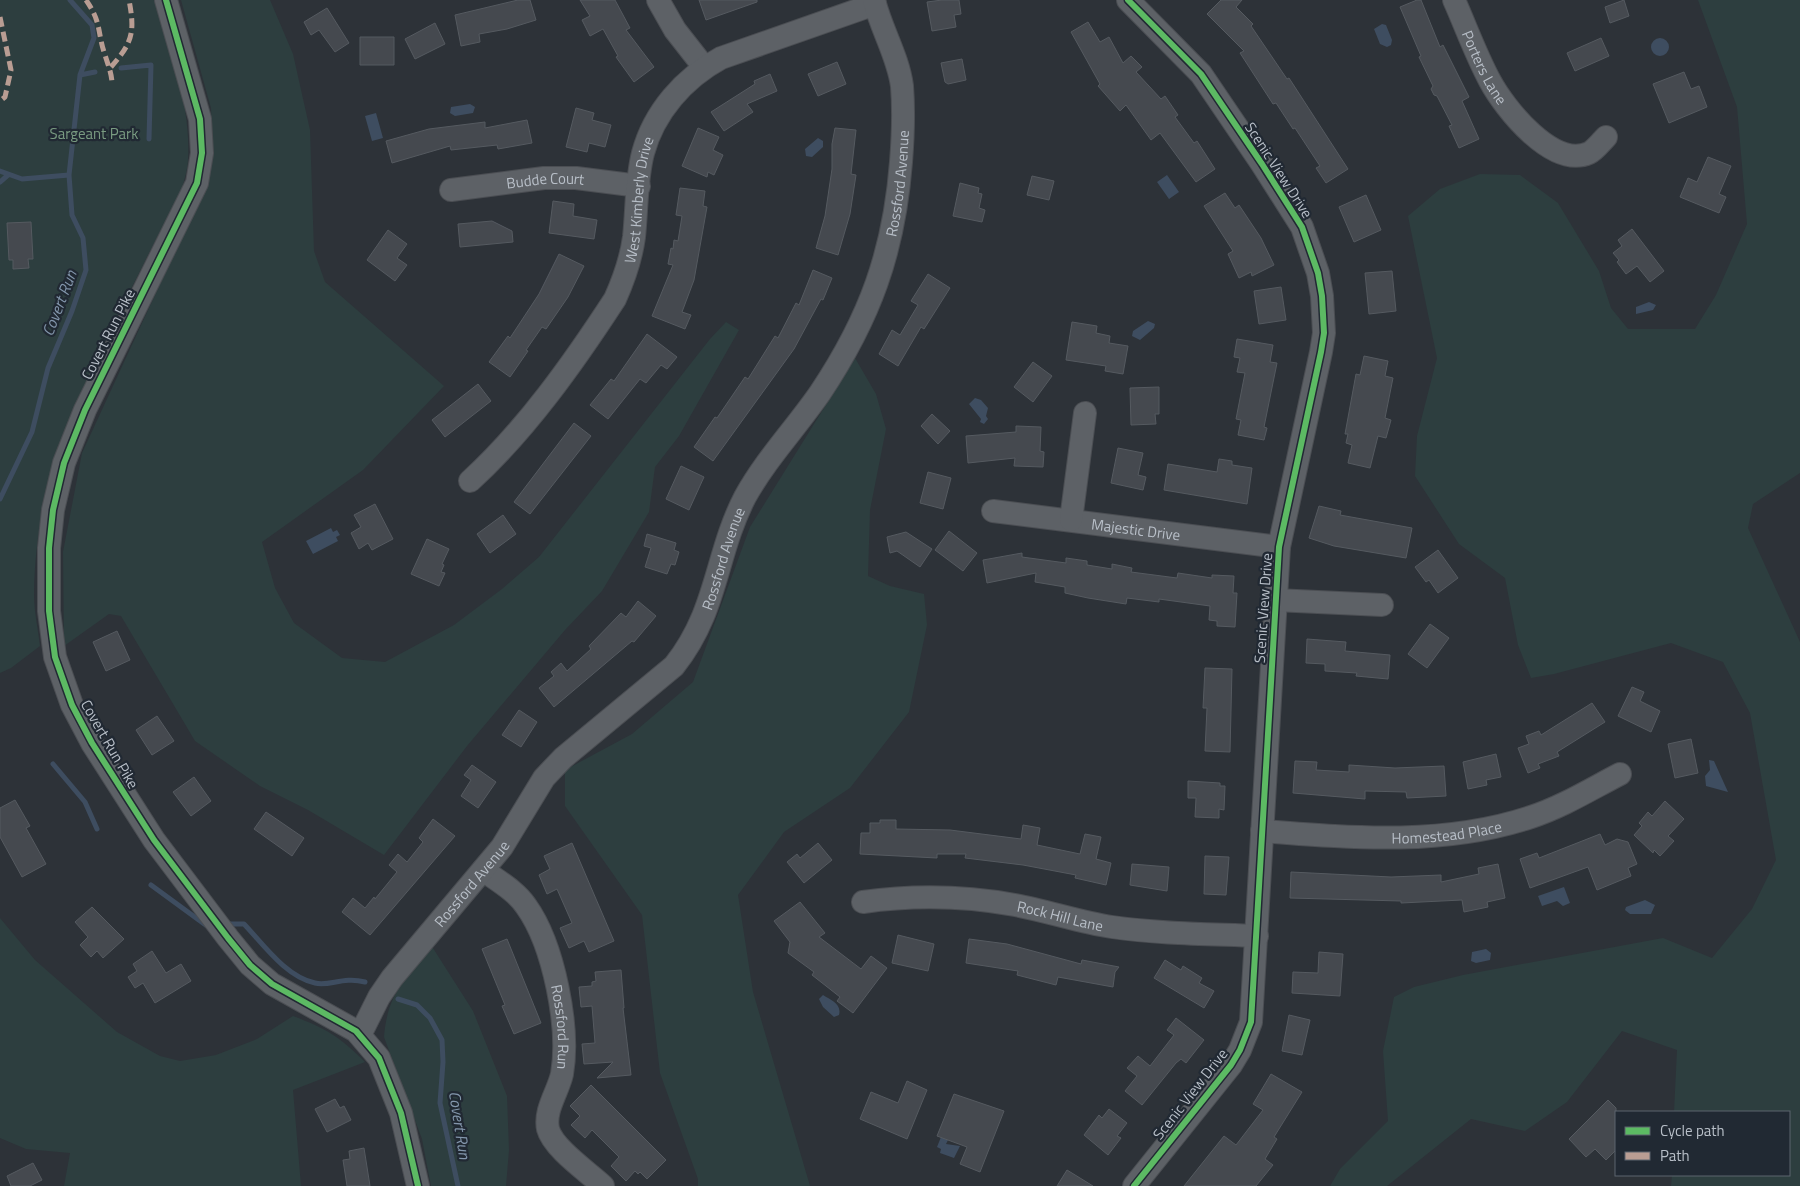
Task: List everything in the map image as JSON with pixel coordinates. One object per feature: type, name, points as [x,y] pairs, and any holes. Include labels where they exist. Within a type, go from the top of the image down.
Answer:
[{"type":"street","name":"Covert Run Pike","points":[[166,0],[200,119],[202,153],[197,183],[89,401],[64,463],[53,510],[49,548],[48,611],[55,658],[72,705],[92,743],[154,840],[228,938],[250,965],[272,984],[342,1022],[360,1035],[379,1058],[401,1113],[418,1186]]},
{"type":"street","points":[[658,0],[676,30],[704,67]]},
{"type":"street","name":"Scenic View Drive","points":[[1128,0],[1187,58],[1212,89],[1302,227],[1318,273],[1322,296],[1324,333],[1279,547],[1257,936],[1250,1022],[1240,1050],[1228,1069],[1134,1186]]},
{"type":"street","name":"Porters Lane","points":[[1454,0],[1491,82],[1526,127],[1540,141],[1566,154],[1578,156],[1591,152],[1606,137]]},
{"type":"street","name":"Rossford Avenue","points":[[360,1035],[379,997],[392,978],[502,847],[544,778],[563,758],[674,666],[686,651],[696,635],[712,596],[732,526],[739,510],[767,462],[819,393],[852,342],[876,289],[892,232],[898,200],[903,144],[902,85],[888,38],[874,2]]},
{"type":"street","name":"West Kimberly Drive","points":[[470,480],[490,463],[527,420],[615,299],[630,260],[643,153],[652,128],[666,106],[688,80],[704,67],[721,58],[874,2]]},
{"type":"street","name":"Budde Court","points":[[451,190],[544,178],[576,178],[638,186]]},
{"type":"street","points":[[1071,520],[1085,413]]},
{"type":"street","name":"Majestic Drive","points":[[993,511],[1279,547]]},
{"type":"street","points":[[1275,600],[1382,605]]},
{"type":"street","name":"Homestead Place","points":[[1262,831],[1333,836],[1415,838],[1451,833],[1532,817],[1571,800],[1620,774]]},
{"type":"street","name":"Rossford Run","points":[[483,870],[526,905],[550,954],[558,996],[564,1058],[561,1076],[548,1118],[548,1130],[556,1144],[603,1186]]},
{"type":"street","name":"Rock Hill Lane","points":[[863,902],[930,897],[972,900],[1017,906],[1111,927],[1257,936]]},
{"type":"green space","name":"Sargeant Park","points":[[0,0],[157,0],[183,99],[188,139],[188,163],[182,189],[84,387],[58,453],[48,486],[36,556],[34,600],[40,646],[11,668],[0,673]]},
{"type":"green space","points":[[181,0],[270,0],[293,54],[310,130],[314,251],[325,282],[444,386],[363,470],[262,542],[275,588],[294,623],[342,658],[385,662],[454,625],[502,589],[539,557],[710,339],[726,322],[739,330],[679,436],[655,467],[649,512],[602,591],[565,630],[467,746],[384,855],[308,810],[260,786],[195,741],[121,616],[109,614],[64,646],[63,552],[82,453],[197,204],[213,158],[211,108]]},
{"type":"green space","points":[[1698,0],[1800,0],[1800,473],[1753,504],[1748,528],[1800,642],[1800,1186],[1671,1186],[1672,1176],[1790,1176],[1790,1111],[1674,1111],[1677,1050],[1622,1031],[1567,1102],[1525,1131],[1471,1119],[1387,1186],[1330,1186],[1340,1169],[1388,1121],[1383,1051],[1394,997],[1414,987],[1463,975],[1663,938],[1712,958],[1752,909],[1776,860],[1750,713],[1723,662],[1671,643],[1554,674],[1531,678],[1518,645],[1505,578],[1459,544],[1415,476],[1417,436],[1437,358],[1408,216],[1440,189],[1480,174],[1520,175],[1558,203],[1599,271],[1611,308],[1628,329],[1695,329],[1716,295],[1747,224],[1737,107]]},
{"type":"green space","points":[[855,358],[876,394],[886,429],[870,510],[868,576],[890,586],[924,594],[927,625],[909,712],[850,788],[784,832],[738,895],[753,992],[810,1186],[698,1186],[698,1179],[660,1073],[642,915],[565,806],[565,770],[632,734],[693,682],[750,527]]},
{"type":"green space","points":[[0,918],[35,960],[117,1032],[160,1056],[180,1061],[216,1055],[257,1039],[293,1016],[324,1029],[348,1046],[365,1062],[293,1090],[301,1186],[64,1186],[70,1153],[26,1149],[0,1138]]},
{"type":"green space","points":[[431,945],[473,1011],[507,1096],[509,1150],[506,1186],[431,1186],[422,1139],[384,1037],[389,1009],[399,987]]},
{"type":"water","points":[[1382,24],[1386,25],[1392,40],[1391,45],[1387,47],[1380,44],[1374,29]]},
{"type":"water","points":[[1660,38],[1666,41],[1669,47],[1666,53],[1660,56],[1654,53],[1651,47],[1654,41]]},
{"type":"water","points":[[470,104],[475,107],[473,113],[455,116],[450,113],[451,107]]},
{"type":"water","points":[[376,113],[383,138],[372,141],[365,116]]},
{"type":"water","points":[[818,138],[823,141],[823,147],[812,157],[806,156],[805,149]]},
{"type":"water","points":[[1167,175],[1179,192],[1169,199],[1157,182]]},
{"type":"water","points":[[1649,302],[1656,305],[1653,310],[1636,314],[1636,307]]},
{"type":"water","points":[[1148,321],[1155,324],[1154,328],[1140,340],[1132,336],[1133,331]]},
{"type":"water","points":[[975,398],[981,400],[988,408],[986,416],[988,419],[984,424],[980,422],[981,419],[969,404]]},
{"type":"water","points":[[331,528],[333,532],[337,530],[340,535],[336,537],[338,541],[313,554],[306,541]]},
{"type":"water","points":[[1709,760],[1714,761],[1728,792],[1706,786],[1705,776],[1710,770]]},
{"type":"water","points":[[1564,887],[1570,903],[1563,906],[1557,901],[1542,906],[1538,896]]},
{"type":"water","points":[[1645,900],[1655,905],[1651,914],[1630,914],[1625,910],[1626,907]]},
{"type":"water","points":[[1486,949],[1491,953],[1490,960],[1476,963],[1471,961],[1472,952]]},
{"type":"water","points":[[823,995],[837,1005],[840,1011],[839,1015],[834,1017],[823,1007],[819,999]]},
{"type":"water","points":[[941,1137],[948,1140],[946,1144],[960,1146],[954,1158],[940,1153],[941,1149],[937,1147]]},
{"type":"building","points":[[518,0],[530,0],[536,20],[507,29],[479,34],[480,42],[461,46],[455,15]]},
{"type":"building","points":[[580,0],[615,0],[630,28],[626,30],[654,67],[634,82],[616,57],[618,56],[603,29],[590,36],[582,20],[590,16]]},
{"type":"building","points":[[699,0],[757,0],[757,2],[706,20]]},
{"type":"building","points":[[959,0],[961,14],[954,15],[956,27],[932,31],[927,2]]},
{"type":"building","points":[[1221,0],[1242,0],[1236,7],[1253,24],[1251,26],[1287,79],[1289,78],[1348,169],[1326,183],[1316,168],[1320,166],[1295,128],[1293,129],[1276,103],[1273,104],[1240,53],[1244,51],[1207,14]]},
{"type":"building","points":[[1421,0],[1440,47],[1443,45],[1469,97],[1462,101],[1479,139],[1459,148],[1449,126],[1452,125],[1437,96],[1434,95],[1431,89],[1433,86],[1419,57],[1421,56],[1400,7]]},
{"type":"building","points":[[1624,0],[1629,16],[1610,23],[1605,7]]},
{"type":"building","points":[[327,8],[349,43],[335,52],[319,30],[311,35],[304,22]]},
{"type":"building","points":[[1088,22],[1100,42],[1109,37],[1123,63],[1131,56],[1142,67],[1136,72],[1161,99],[1165,96],[1178,115],[1175,117],[1194,143],[1197,141],[1215,169],[1196,182],[1160,133],[1151,140],[1126,105],[1120,111],[1098,86],[1100,84],[1071,32]]},
{"type":"building","points":[[435,23],[445,44],[415,59],[405,39]]},
{"type":"building","points":[[360,37],[394,37],[394,65],[360,65]]},
{"type":"building","points":[[1601,38],[1609,56],[1575,71],[1567,53]]},
{"type":"building","points":[[962,59],[966,80],[948,84],[945,82],[941,63]]},
{"type":"building","points":[[837,62],[846,84],[818,96],[808,74]]},
{"type":"building","points":[[1684,72],[1691,89],[1699,86],[1707,107],[1669,123],[1653,84]]},
{"type":"building","points":[[770,74],[777,91],[747,104],[753,112],[724,131],[711,112],[755,84],[754,81]]},
{"type":"building","points":[[576,108],[594,113],[592,120],[611,125],[605,147],[589,143],[587,152],[566,147]]},
{"type":"building","points":[[527,120],[532,143],[498,149],[497,145],[451,150],[450,146],[392,163],[386,141],[429,129],[485,122],[485,128]]},
{"type":"building","points":[[698,128],[719,137],[713,150],[723,155],[714,175],[708,172],[707,177],[682,166]]},
{"type":"building","points":[[835,128],[856,130],[851,174],[856,175],[850,214],[838,255],[816,248],[825,216],[832,169],[832,144]]},
{"type":"building","points":[[1708,157],[1731,166],[1719,194],[1726,197],[1719,213],[1680,197],[1688,178],[1697,182]]},
{"type":"building","points":[[1032,176],[1054,181],[1049,200],[1027,195]]},
{"type":"building","points":[[960,183],[979,188],[978,193],[982,194],[979,208],[985,210],[982,222],[953,216]]},
{"type":"building","points":[[680,188],[705,191],[703,206],[707,207],[694,280],[682,312],[691,315],[685,329],[652,316],[673,265],[668,264],[674,240],[678,241],[682,216],[676,215]]},
{"type":"building","points":[[1225,193],[1235,208],[1239,205],[1261,238],[1274,265],[1252,276],[1251,272],[1239,278],[1228,254],[1233,251],[1204,206]]},
{"type":"building","points":[[1366,195],[1381,230],[1354,242],[1339,207]]},
{"type":"building","points":[[553,201],[574,204],[573,216],[597,220],[594,239],[549,233]]},
{"type":"building","points":[[492,221],[512,231],[513,242],[460,247],[458,224]]},
{"type":"building","points":[[31,222],[33,259],[28,259],[29,268],[13,269],[13,260],[9,260],[7,223]]},
{"type":"building","points":[[1632,229],[1664,271],[1650,282],[1637,266],[1626,274],[1613,253],[1622,246],[1618,240]]},
{"type":"building","points":[[388,230],[407,244],[397,258],[407,265],[395,281],[367,260]]},
{"type":"building","points":[[559,254],[584,266],[568,297],[546,329],[542,327],[510,377],[489,362],[508,336],[510,338],[539,294]]},
{"type":"building","points":[[813,270],[832,278],[823,300],[821,299],[794,349],[713,461],[694,447],[715,417],[717,418],[745,377],[748,379],[775,336],[778,338],[796,303],[799,305]]},
{"type":"building","points":[[1392,271],[1396,311],[1369,314],[1365,273]]},
{"type":"building","points":[[928,274],[950,288],[924,329],[921,327],[898,366],[879,354],[892,330],[900,335],[918,305],[911,301]]},
{"type":"building","points":[[1281,287],[1286,320],[1259,324],[1254,291]]},
{"type":"building","points":[[1072,322],[1097,326],[1096,333],[1110,336],[1109,343],[1128,346],[1123,374],[1105,371],[1106,366],[1066,360]]},
{"type":"building","points":[[647,334],[677,357],[667,369],[661,365],[646,383],[640,379],[608,419],[590,405],[611,379],[614,381]]},
{"type":"building","points":[[1237,339],[1273,345],[1270,362],[1277,363],[1264,427],[1267,428],[1264,440],[1238,435],[1241,420],[1236,419],[1245,373],[1237,372],[1240,358],[1234,357]]},
{"type":"building","points":[[1364,356],[1388,361],[1385,376],[1393,378],[1385,418],[1391,420],[1386,438],[1378,436],[1370,468],[1348,463],[1352,445],[1346,443],[1348,434],[1345,434],[1356,374],[1360,375]]},
{"type":"building","points":[[1033,362],[1052,376],[1033,402],[1014,387]]},
{"type":"building","points":[[478,384],[491,401],[445,437],[432,420]]},
{"type":"building","points":[[1159,387],[1159,414],[1155,414],[1156,424],[1131,425],[1130,388]]},
{"type":"building","points":[[932,414],[950,431],[938,444],[921,426]]},
{"type":"building","points":[[574,423],[591,436],[530,514],[514,502]]},
{"type":"building","points":[[1016,426],[1041,427],[1040,451],[1044,452],[1043,467],[1014,466],[1015,458],[968,463],[966,436],[1016,432]]},
{"type":"building","points":[[1118,448],[1143,453],[1138,475],[1146,477],[1143,490],[1111,483]]},
{"type":"building","points":[[1219,459],[1232,461],[1232,465],[1252,468],[1247,504],[1164,490],[1168,464],[1217,472]]},
{"type":"building","points":[[681,466],[704,477],[689,510],[666,499]]},
{"type":"building","points":[[928,472],[951,478],[943,509],[920,503]]},
{"type":"building","points":[[375,504],[393,539],[372,550],[368,543],[359,549],[351,533],[361,527],[354,515]]},
{"type":"building","points":[[1319,506],[1341,511],[1340,515],[1412,528],[1406,558],[1334,546],[1309,538]]},
{"type":"building","points":[[503,515],[516,534],[490,553],[477,534]]},
{"type":"building","points":[[949,531],[977,553],[963,571],[935,550]]},
{"type":"building","points":[[906,532],[932,549],[920,567],[897,551],[890,553],[887,537]]},
{"type":"building","points":[[647,534],[676,543],[674,550],[679,552],[675,565],[671,564],[667,574],[645,567],[651,548],[644,546]]},
{"type":"building","points":[[427,539],[449,549],[442,564],[444,565],[441,572],[445,573],[439,586],[411,574]]},
{"type":"building","points":[[1438,550],[1458,578],[1438,593],[1429,580],[1426,582],[1415,567]]},
{"type":"building","points":[[1022,553],[1022,557],[1066,563],[1066,558],[1087,561],[1087,565],[1112,569],[1112,564],[1132,568],[1131,572],[1177,578],[1178,573],[1212,578],[1212,575],[1234,576],[1233,593],[1237,593],[1235,627],[1217,626],[1217,621],[1209,620],[1210,606],[1159,599],[1159,602],[1127,598],[1126,604],[1088,598],[1065,593],[1065,587],[1035,582],[1036,573],[987,583],[983,560]]},
{"type":"building","points":[[638,601],[656,616],[634,642],[632,641],[554,707],[539,688],[554,676],[551,672],[561,663],[567,671],[591,649],[589,646],[621,613],[626,617]]},
{"type":"building","points":[[1430,624],[1449,638],[1427,668],[1408,654]]},
{"type":"building","points":[[117,631],[130,660],[106,671],[93,642]]},
{"type":"building","points":[[1307,639],[1346,642],[1345,651],[1390,655],[1388,679],[1356,676],[1357,673],[1325,671],[1325,664],[1306,663]]},
{"type":"building","points":[[1205,668],[1232,669],[1230,752],[1205,751],[1207,708],[1203,708]]},
{"type":"building","points":[[1632,687],[1644,692],[1640,701],[1660,711],[1651,732],[1618,716]]},
{"type":"building","points":[[1592,703],[1605,722],[1557,752],[1559,756],[1538,764],[1540,768],[1528,773],[1518,748],[1529,744],[1526,736],[1539,731],[1541,735]]},
{"type":"building","points":[[519,710],[537,722],[521,747],[502,735]]},
{"type":"building","points":[[157,716],[174,741],[152,755],[136,730]]},
{"type":"building","points":[[1691,739],[1698,773],[1675,778],[1668,744]]},
{"type":"building","points":[[1496,754],[1501,777],[1486,780],[1487,785],[1468,789],[1463,762]]},
{"type":"building","points":[[1295,761],[1317,762],[1316,770],[1349,772],[1349,765],[1395,768],[1444,766],[1446,796],[1407,798],[1406,792],[1365,791],[1365,799],[1293,793]]},
{"type":"building","points":[[472,765],[496,782],[478,808],[461,796],[471,780],[464,775]]},
{"type":"building","points":[[194,777],[211,801],[191,816],[173,792]]},
{"type":"building","points":[[1188,781],[1220,783],[1220,786],[1225,786],[1224,810],[1219,809],[1219,818],[1195,817],[1196,798],[1188,798]]},
{"type":"building","points":[[15,800],[30,826],[26,828],[46,864],[22,877],[0,837],[0,808]]},
{"type":"building","points":[[1665,801],[1684,819],[1668,836],[1674,841],[1660,856],[1654,850],[1653,853],[1634,835],[1642,826],[1639,823],[1648,812],[1652,816]]},
{"type":"building","points":[[266,812],[304,838],[292,856],[254,829]]},
{"type":"building","points":[[433,819],[455,836],[370,935],[342,912],[353,898],[365,908],[374,897],[375,899],[397,872],[389,865],[398,854],[407,862],[423,842],[419,838]]},
{"type":"building","points":[[880,820],[896,820],[896,829],[950,830],[1021,839],[1023,825],[1040,828],[1037,845],[1080,854],[1085,834],[1101,837],[1096,859],[1111,863],[1106,885],[1075,878],[1076,875],[1023,865],[965,858],[966,854],[937,854],[937,858],[860,854],[861,833],[870,833],[870,823],[880,823]]},
{"type":"building","points":[[1600,834],[1605,845],[1617,839],[1628,842],[1637,864],[1628,868],[1631,876],[1597,890],[1588,867],[1530,888],[1520,859],[1537,853],[1539,858]]},
{"type":"building","points":[[572,843],[614,941],[589,952],[584,941],[569,948],[560,928],[572,923],[557,889],[547,894],[539,875],[550,869],[544,856]]},
{"type":"building","points":[[818,843],[832,860],[804,883],[787,862],[797,854],[800,858]]},
{"type":"building","points":[[1205,856],[1229,857],[1226,895],[1204,894]]},
{"type":"building","points":[[1132,864],[1169,867],[1167,891],[1130,885]]},
{"type":"building","points":[[1498,864],[1505,898],[1487,902],[1488,907],[1464,912],[1462,900],[1401,903],[1401,901],[1290,898],[1291,872],[1391,877],[1441,875],[1441,882],[1479,874],[1478,868]]},
{"type":"building","points":[[800,902],[825,933],[819,937],[861,969],[871,956],[887,968],[853,1013],[837,1001],[840,997],[812,975],[814,972],[788,953],[790,942],[774,921]]},
{"type":"building","points":[[92,907],[124,939],[103,958],[97,951],[91,957],[80,945],[88,937],[75,922]]},
{"type":"building","points":[[898,935],[934,944],[928,971],[892,963]]},
{"type":"building","points":[[507,939],[541,1023],[514,1034],[502,1006],[505,1005],[482,949]]},
{"type":"building","points":[[969,939],[1007,944],[1081,964],[1082,960],[1119,967],[1115,972],[1113,987],[1058,977],[1056,985],[1017,975],[1018,971],[966,963]]},
{"type":"building","points":[[152,951],[166,973],[181,964],[191,981],[155,1003],[143,983],[135,988],[128,977],[137,971],[133,964]]},
{"type":"building","points":[[1319,952],[1343,954],[1340,996],[1292,993],[1293,972],[1318,973]]},
{"type":"building","points":[[1165,960],[1181,970],[1183,966],[1202,978],[1199,983],[1214,991],[1204,1008],[1154,978]]},
{"type":"building","points":[[621,970],[623,1008],[631,1075],[597,1078],[613,1062],[584,1064],[582,1044],[595,1043],[592,1006],[581,1007],[579,987],[592,986],[592,982],[596,981],[595,972]]},
{"type":"building","points":[[1289,1015],[1310,1020],[1302,1055],[1282,1051]]},
{"type":"building","points":[[1176,1018],[1204,1040],[1186,1063],[1181,1059],[1176,1063],[1142,1105],[1125,1091],[1137,1076],[1127,1068],[1138,1056],[1150,1066],[1174,1035],[1167,1030]]},
{"type":"building","points":[[1271,1074],[1302,1092],[1274,1137],[1277,1139],[1265,1159],[1273,1165],[1256,1186],[1184,1186],[1224,1136],[1236,1145],[1263,1110],[1253,1104]]},
{"type":"building","points":[[907,1081],[927,1090],[907,1139],[860,1119],[871,1092],[898,1103]]},
{"type":"building","points":[[591,1085],[666,1160],[647,1179],[640,1172],[638,1174],[635,1171],[626,1181],[611,1166],[619,1157],[592,1130],[585,1138],[571,1125],[580,1116],[570,1106]]},
{"type":"building","points":[[954,1094],[1004,1111],[980,1172],[960,1164],[967,1147],[937,1136]]},
{"type":"building","points":[[335,1099],[340,1108],[344,1106],[351,1120],[327,1132],[315,1109]]},
{"type":"building","points":[[1608,1100],[1616,1108],[1615,1151],[1606,1160],[1595,1149],[1586,1157],[1569,1139]]},
{"type":"building","points":[[1109,1109],[1127,1123],[1117,1136],[1121,1138],[1108,1155],[1084,1135],[1099,1115],[1102,1118]]},
{"type":"building","points":[[364,1148],[370,1186],[347,1186],[343,1160],[350,1159],[349,1151]]},
{"type":"building","points":[[33,1163],[42,1180],[30,1186],[11,1186],[7,1176]]},
{"type":"building","points":[[1067,1170],[1093,1186],[1057,1186]]},
{"type":"waterway","name":"Covert Run","points":[[0,499],[32,432],[48,368],[72,311],[86,270],[83,238],[72,215],[69,175],[80,75],[94,38],[92,25],[70,0]]},
{"type":"waterway","points":[[121,68],[151,65],[149,139]]},
{"type":"waterway","points":[[80,75],[95,72]]},
{"type":"waterway","points":[[0,171],[22,179],[69,175]]},
{"type":"waterway","points":[[0,182],[8,175]]},
{"type":"waterway","name":"Covert Run","points":[[53,764],[85,802],[97,829]]},
{"type":"waterway","name":"Covert Run","points":[[151,885],[207,926]]},
{"type":"waterway","name":"Covert Run","points":[[228,924],[244,924],[276,959],[304,980],[320,984],[350,980],[365,982]]},
{"type":"waterway","name":"Covert Run","points":[[398,999],[417,1005],[430,1018],[442,1040],[443,1062],[440,1103],[458,1186]]},
{"type":"marked path","points":[[86,0],[97,21],[112,82]]},
{"type":"marked path","points":[[111,67],[128,43],[132,29],[129,0]]},
{"type":"marked path","points":[[0,17],[11,70],[5,97],[0,101]]},
{"type":"cycle path","points":[[166,0],[200,119],[202,153],[197,183],[85,410],[64,463],[53,510],[49,548],[49,611],[55,657],[72,705],[92,743],[154,840],[228,938],[250,965],[272,984],[356,1031],[379,1058],[401,1113],[418,1186]]},
{"type":"cycle path","points":[[1128,0],[1201,74],[1302,227],[1318,273],[1322,296],[1324,333],[1279,547],[1251,1022],[1240,1050],[1231,1065],[1134,1186]]}]
